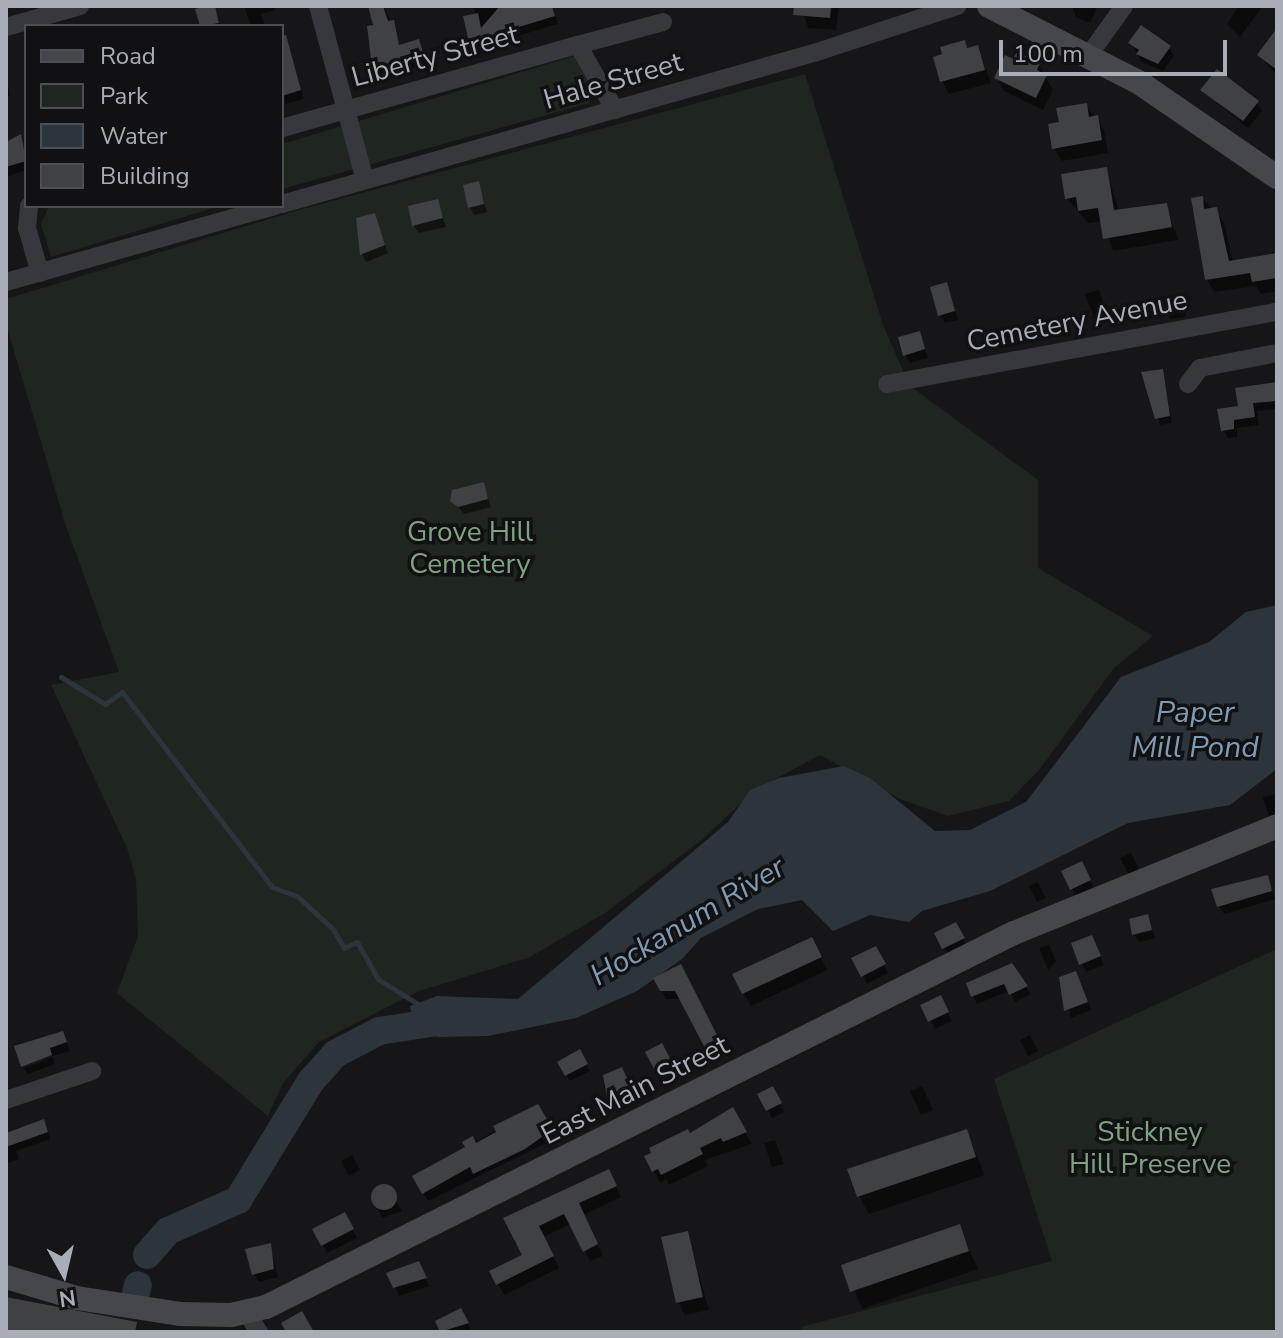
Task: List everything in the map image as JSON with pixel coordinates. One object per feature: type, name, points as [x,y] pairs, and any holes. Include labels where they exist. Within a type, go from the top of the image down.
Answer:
[{"type":"main road","points":[[989,6],[1089,55],[1151,90],[1277,177]]},
{"type":"main road","name":"East Main Street","points":[[6,1277],[77,1298],[252,1322],[331,1278],[1014,933],[1277,826]]},
{"type":"street","points":[[6,27],[80,6]]},
{"type":"street","points":[[318,6],[365,180]]},
{"type":"street","name":"Hale Street","points":[[284,203],[615,110],[957,6]]},
{"type":"street","points":[[1089,55],[1124,6]]},
{"type":"street","name":"Liberty Street","points":[[284,127],[663,22]]},
{"type":"street","points":[[578,45],[615,110]]},
{"type":"street","points":[[29,208],[27,228],[40,273]]},
{"type":"street","points":[[6,282],[268,208]]},
{"type":"street","name":"Cemetery Avenue","points":[[887,384],[1277,312]]},
{"type":"street","points":[[1188,384],[1200,368],[1277,353]]},
{"type":"street","points":[[6,1100],[92,1071]]},
{"type":"green space","points":[[578,55],[592,74],[589,103],[284,188],[284,143]]},
{"type":"green space","name":"Grove Hill Cemetery","points":[[805,74],[883,325],[910,386],[1038,480],[1038,568],[1153,636],[1114,668],[1039,770],[1009,801],[948,816],[900,799],[820,755],[755,790],[703,839],[605,913],[530,957],[419,991],[319,1042],[283,1083],[268,1116],[117,993],[138,936],[136,879],[127,848],[51,685],[119,672],[66,526],[6,324],[6,299],[299,210]]},
{"type":"green space","points":[[48,208],[213,208],[51,257],[41,224]]},
{"type":"green space","name":"Stickney Hill Preserve","points":[[1277,949],[1277,1332],[801,1332],[801,1327],[1052,1261],[994,1079]]},
{"type":"water","name":"Paper Mill Pond","points":[[1277,605],[1277,769],[1230,805],[1128,823],[990,891],[922,911],[909,922],[870,915],[833,931],[802,900],[758,909],[701,938],[682,959],[637,991],[576,1018],[488,1036],[438,1037],[422,1033],[414,1024],[410,1006],[437,996],[518,999],[728,822],[750,790],[779,778],[844,766],[870,778],[935,831],[970,830],[1026,802],[1121,677],[1209,642],[1246,612]]},
{"type":"building","points":[[215,6],[219,23],[199,24],[195,9]]},
{"type":"building","points":[[368,6],[383,6],[388,21],[394,20],[399,45],[419,39],[423,53],[373,75],[367,26],[373,25]]},
{"type":"building","points":[[500,6],[552,6],[555,16],[469,42],[463,16],[478,13],[481,28]]},
{"type":"building","points":[[794,6],[831,6],[830,18],[793,15]]},
{"type":"building","points":[[1141,25],[1171,46],[1158,64],[1136,54],[1139,50],[1128,43]]},
{"type":"building","points":[[1277,28],[1277,70],[1257,55]]},
{"type":"building","points":[[284,36],[301,90],[284,95]]},
{"type":"building","points":[[965,40],[967,48],[978,45],[985,70],[940,82],[933,57],[942,54],[940,47]]},
{"type":"building","points":[[1017,52],[1040,63],[1037,70],[1047,75],[1036,98],[994,78],[1005,55],[1013,59]]},
{"type":"building","points":[[1217,69],[1259,101],[1243,121],[1200,90]]},
{"type":"building","points":[[1087,103],[1089,117],[1098,115],[1102,140],[1052,149],[1048,124],[1059,122],[1056,108]]},
{"type":"building","points":[[21,134],[24,162],[6,167],[6,142]]},
{"type":"building","points":[[1107,167],[1114,210],[1167,203],[1172,227],[1103,239],[1098,208],[1078,211],[1076,197],[1065,199],[1061,174]]},
{"type":"building","points":[[479,181],[484,204],[468,208],[463,185]]},
{"type":"building","points":[[1203,196],[1204,209],[1217,207],[1229,261],[1277,253],[1277,278],[1252,282],[1250,273],[1205,280],[1191,198]]},
{"type":"building","points":[[438,199],[443,218],[412,226],[408,206]]},
{"type":"building","points":[[375,213],[385,245],[360,255],[356,218]]},
{"type":"building","points":[[947,282],[955,311],[938,316],[930,287]]},
{"type":"building","points":[[920,331],[925,349],[903,356],[898,337]]},
{"type":"building","points":[[1163,369],[1170,416],[1155,419],[1141,372]]},
{"type":"building","points":[[1277,382],[1277,401],[1253,403],[1255,417],[1234,420],[1234,429],[1221,431],[1217,409],[1238,406],[1235,388]]},
{"type":"building","points":[[484,482],[488,499],[458,507],[450,501],[452,490]]},
{"type":"building","points":[[1082,861],[1091,880],[1070,890],[1061,871]]},
{"type":"building","points":[[1268,875],[1272,891],[1217,907],[1211,889]]},
{"type":"building","points":[[1148,914],[1152,930],[1132,935],[1129,919]]},
{"type":"building","points":[[956,922],[965,938],[942,949],[934,933]]},
{"type":"building","points":[[1092,935],[1101,956],[1079,965],[1071,943]]},
{"type":"building","points":[[812,937],[822,957],[742,994],[732,974]]},
{"type":"building","points":[[876,946],[886,964],[861,977],[851,958]]},
{"type":"building","points":[[1012,963],[1028,986],[1009,995],[1004,984],[971,997],[966,983]]},
{"type":"building","points":[[681,964],[720,1041],[705,1048],[675,991],[660,991],[653,978]]},
{"type":"building","points":[[1076,971],[1088,1002],[1064,1011],[1059,977]]},
{"type":"building","points":[[941,995],[949,1012],[928,1022],[920,1005]]},
{"type":"building","points":[[63,1031],[67,1042],[50,1048],[52,1055],[21,1067],[14,1046]]},
{"type":"building","points":[[662,1043],[673,1064],[656,1073],[645,1052]]},
{"type":"building","points":[[580,1049],[588,1064],[565,1076],[557,1062]]},
{"type":"building","points":[[622,1067],[631,1087],[607,1098],[603,1075]]},
{"type":"building","points":[[773,1086],[782,1103],[766,1111],[757,1094]]},
{"type":"building","points":[[538,1104],[553,1129],[525,1149],[473,1174],[470,1167],[422,1194],[412,1176],[465,1147],[462,1142],[473,1136],[476,1143],[496,1132],[493,1126]]},
{"type":"building","points":[[733,1107],[747,1132],[723,1142],[721,1138],[700,1148],[703,1154],[661,1175],[658,1169],[652,1172],[644,1156],[651,1153],[649,1148],[688,1129],[690,1133]]},
{"type":"building","points":[[44,1119],[48,1132],[6,1147],[6,1133]]},
{"type":"building","points":[[967,1129],[976,1157],[857,1197],[847,1169]]},
{"type":"building","points":[[609,1169],[617,1186],[579,1203],[598,1244],[583,1252],[564,1214],[539,1226],[554,1256],[496,1285],[489,1271],[522,1255],[503,1218]]},
{"type":"building","points":[[384,1184],[393,1188],[397,1197],[393,1206],[384,1210],[375,1206],[371,1197],[375,1188]]},
{"type":"building","points":[[345,1212],[354,1229],[321,1246],[312,1229]]},
{"type":"building","points":[[960,1224],[969,1251],[850,1292],[841,1265]]},
{"type":"building","points":[[688,1231],[703,1297],[676,1303],[661,1237]]},
{"type":"building","points":[[271,1243],[274,1269],[252,1275],[245,1249]]},
{"type":"building","points":[[419,1261],[427,1278],[393,1288],[386,1273]]},
{"type":"building","points":[[6,1297],[137,1322],[135,1332],[6,1332]]},
{"type":"building","points":[[461,1308],[469,1323],[440,1332],[435,1321]]},
{"type":"building","points":[[302,1311],[314,1332],[286,1332],[281,1323]]},
{"type":"waterway","points":[[61,677],[105,704],[122,692],[272,887],[297,896],[333,929],[344,948],[357,942],[378,979],[421,1006]]},
{"type":"waterway","name":"Hockanum River","points":[[147,1255],[168,1231],[238,1200],[311,1081],[335,1054],[379,1031],[450,1020]]},
{"type":"waterway","name":"Hockanum River","points":[[136,1293],[138,1285]]}]
